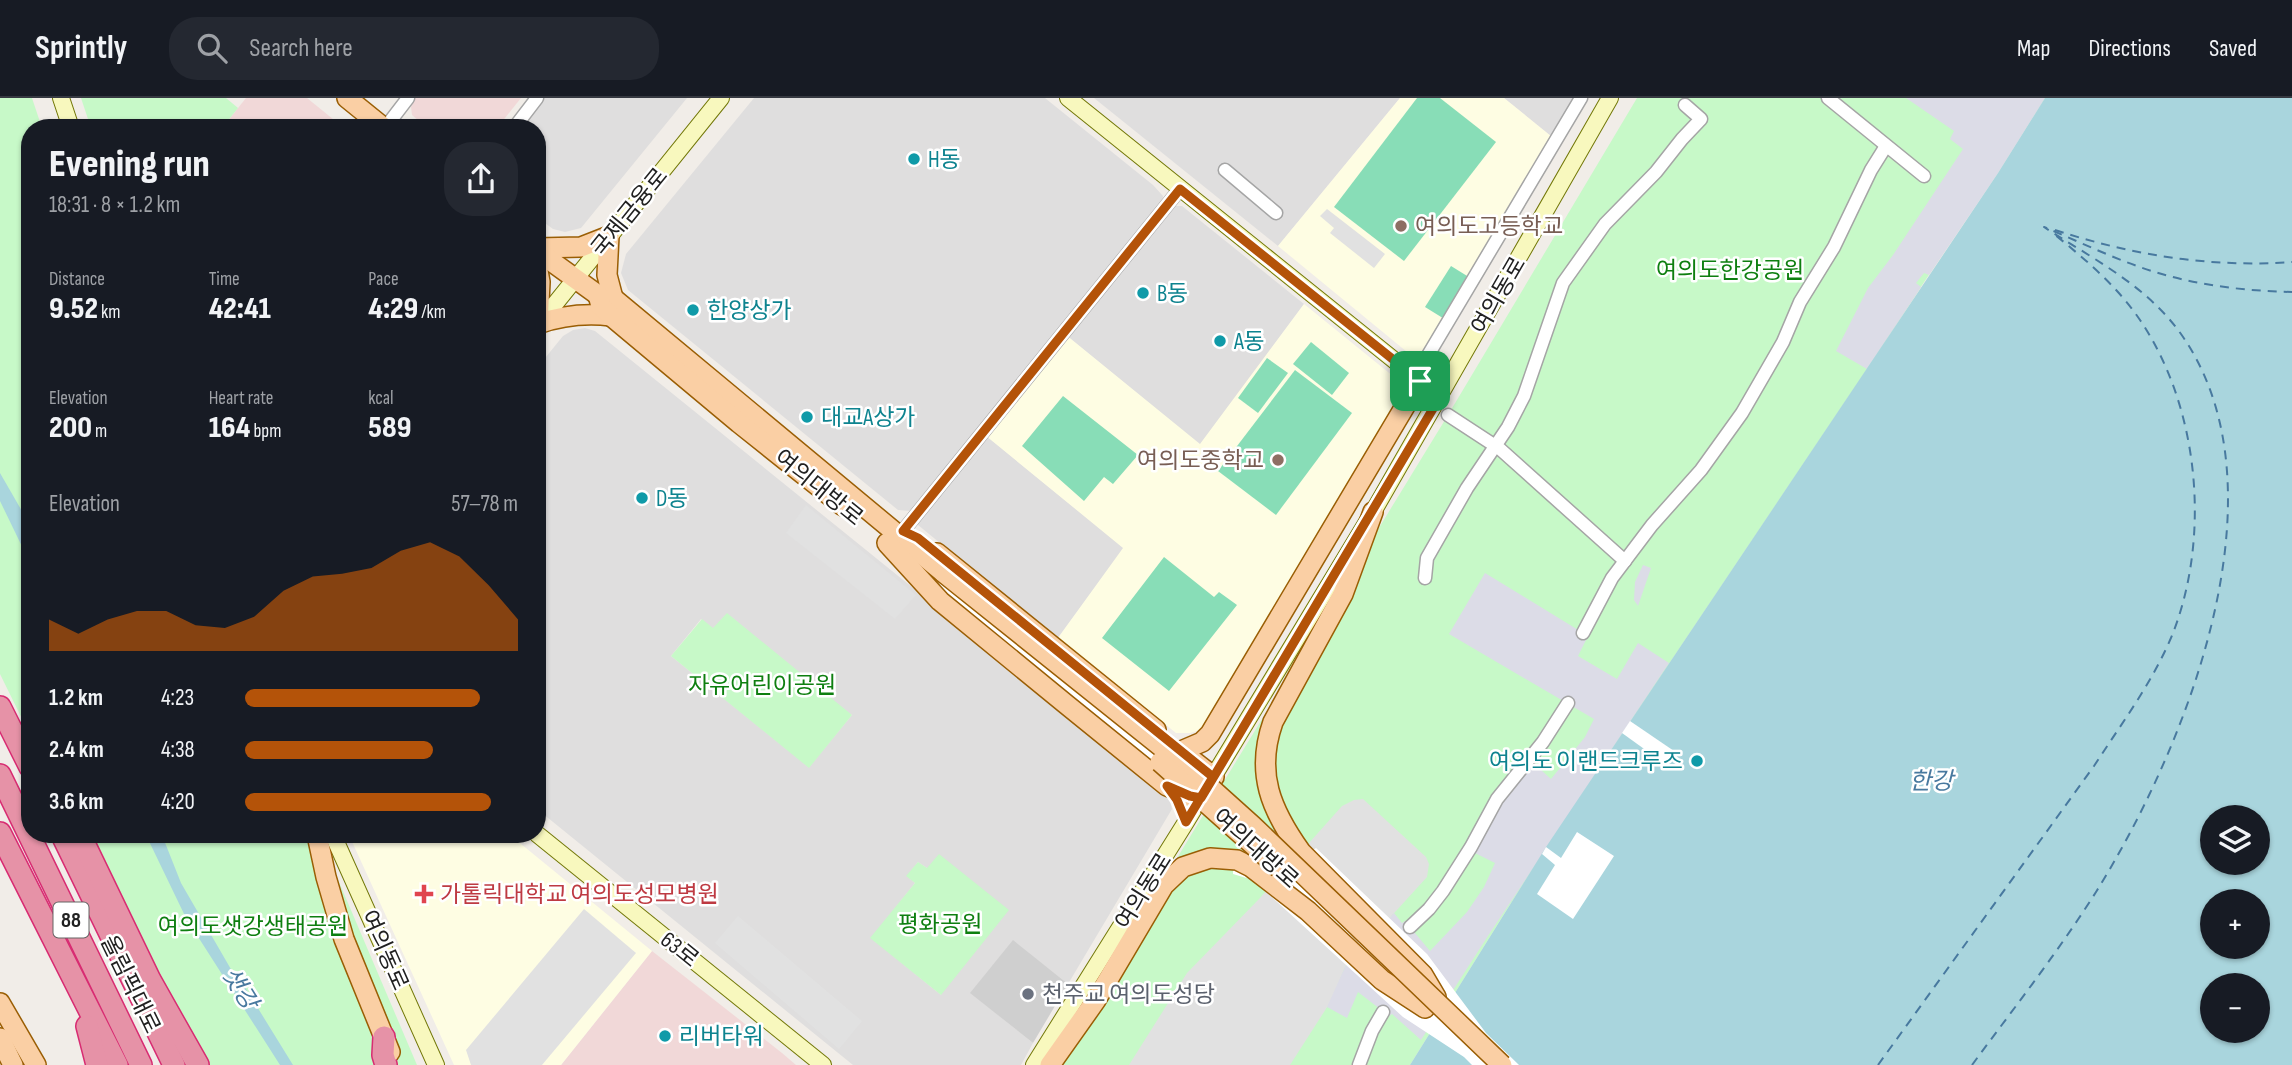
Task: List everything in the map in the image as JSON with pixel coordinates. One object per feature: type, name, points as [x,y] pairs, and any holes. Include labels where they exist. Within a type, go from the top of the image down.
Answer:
[{"type":"highway","points":[[0,706],[21,749]]},
{"type":"highway","points":[[16,739],[21,746]]},
{"type":"highway","name":"올림픽대로","points":[[0,775],[21,818]]},
{"type":"highway","points":[[0,833],[117,1065]]},
{"type":"highway","name":"올림픽대로","points":[[33,843],[141,1065]]},
{"type":"highway","name":"올림픽대로","points":[[66,843],[174,1065]]},
{"type":"highway","points":[[84,843],[150,980],[198,1065]]},
{"type":"highway","points":[[0,852],[19,873]]},
{"type":"highway","points":[[78,990],[97,1065]]},
{"type":"highway","points":[[384,1037],[383,1055],[386,1065]]},
{"type":"main road","points":[[61,98],[68,119]]},
{"type":"main road","points":[[347,98],[373,119]]},
{"type":"main road","name":"국제금융로","points":[[546,315],[721,98]]},
{"type":"main road","points":[[1068,98],[1420,381],[1437,402]]},
{"type":"main road","name":"여의동로","points":[[1034,1065],[1201,798],[1373,512],[1610,98]]},
{"type":"main road","points":[[546,249],[582,247],[609,236],[608,303],[546,321]]},
{"type":"main road","name":"여의대방로","points":[[546,257],[608,303],[882,523],[943,579]]},
{"type":"main road","name":"여의대방로","points":[[608,303],[739,423],[895,537],[1176,776],[1434,1007],[1485,1065]]},
{"type":"main road","points":[[1181,751],[1210,734],[1420,381]]},
{"type":"main road","points":[[1373,512],[1343,594],[1270,730],[1265,776],[1273,808],[1301,852],[1423,975],[1434,1007]]},
{"type":"main road","points":[[882,523],[940,601],[1167,786],[1177,800],[1186,822]]},
{"type":"main road","points":[[895,537],[918,538],[1213,777]]},
{"type":"main road","points":[[1167,786],[1201,798]]},
{"type":"main road","name":"63로","points":[[546,841],[823,1065]]},
{"type":"main road","points":[[319,843],[344,939],[396,1065]]},
{"type":"main road","name":"여의동로","points":[[337,843],[436,1065]]},
{"type":"main road","points":[[1050,1065],[1096,1000],[1172,876],[1196,861],[1222,857],[1251,867],[1308,911],[1382,980],[1434,1007],[1502,1065]]},
{"type":"main road","points":[[0,1006],[27,1065]]},
{"type":"main road","points":[[0,1006],[36,1065]]},
{"type":"main road","points":[[0,1038],[13,1065]]},
{"type":"street","points":[[391,119],[408,98]]},
{"type":"street","points":[[521,119],[537,98]]},
{"type":"street","points":[[1420,381],[1427,357],[1581,98]]},
{"type":"street","points":[[1828,98],[1924,176]]},
{"type":"street","points":[[1425,578],[1427,558],[1524,396],[1554,305],[1567,276],[1605,224],[1656,172],[1701,119],[1685,105]]},
{"type":"street","points":[[1583,632],[1602,594],[1625,561],[1652,525],[1701,470],[1742,414],[1886,146]]},
{"type":"street","points":[[1225,170],[1276,213]]},
{"type":"street","points":[[895,537],[1180,189]]},
{"type":"street","points":[[1448,415],[1496,446],[1625,561]]},
{"type":"street","points":[[1410,927],[1443,891],[1497,799],[1543,742],[1568,703]]},
{"type":"street","points":[[1359,1065],[1372,1031],[1383,1012]]},
{"type":"shaded area","points":[[246,98],[307,98],[333,119],[229,119]]},
{"type":"shaded area","points":[[415,98],[521,98],[504,119],[417,119],[412,115],[411,107]]},
{"type":"shaded area","points":[[544,98],[687,98],[581,228],[565,232],[546,224],[546,119],[527,119]]},
{"type":"shaded area","points":[[754,98],[1045,98],[1163,196],[1162,204],[911,511],[898,510],[628,290],[621,273],[626,254]]},
{"type":"shaded area","points":[[1094,98],[1400,98],[1278,246]]},
{"type":"shaded area","name":"여의도고등학교","points":[[1400,98],[1504,98],[1557,141],[1425,356],[1420,357],[1412,356],[1278,246]]},
{"type":"shaded area","points":[[1504,98],[1584,98],[1557,141]]},
{"type":"shaded area","points":[[1906,98],[2045,98],[1929,275],[1924,273],[1916,283],[1921,287],[1867,369],[1836,351],[1868,288],[1963,149],[1950,139],[1954,131]]},
{"type":"shaded area","points":[[1182,206],[1304,304],[1200,445],[1066,335],[1172,207]]},
{"type":"shaded area","points":[[1327,209],[1385,254],[1374,268],[1330,233],[1334,228],[1320,216]]},
{"type":"shaded area","points":[[1304,304],[1399,381],[1404,391],[1204,729],[1176,733],[1058,638],[1123,548],[985,435],[1066,335],[1200,444]]},
{"type":"shaded area","points":[[585,328],[595,331],[1168,794],[1172,809],[1068,984],[1013,941],[971,993],[1033,1043],[1021,1065],[853,1065],[546,816],[546,357],[563,336],[573,330]],"holes":[[[701,619],[852,715],[809,767],[671,656]],[[918,862],[927,868],[941,995],[871,938],[915,883],[907,876]]]},
{"type":"shaded area","points":[[985,435],[1124,548],[1057,639],[918,525],[917,520]]},
{"type":"shaded area","points":[[806,505],[916,595],[895,619],[786,533]]},
{"type":"shaded area","points":[[1643,565],[1651,568],[1638,606],[1634,600],[1635,582]]},
{"type":"shaded area","points":[[1485,573],[1588,636],[1578,656],[1617,679],[1638,643],[1669,663],[1421,1040],[1392,1014],[1389,1016],[1358,992],[1347,1018],[1327,1007],[1345,967],[1394,913],[1402,923],[1405,921],[1430,951],[1467,912],[1484,887],[1495,863],[1469,850],[1529,759],[1551,779],[1585,737],[1594,719],[1449,634]]},
{"type":"shaded area","points":[[1363,799],[1426,857],[1429,864],[1427,877],[1345,967],[1331,1001],[1290,1065],[1129,1065],[1187,973],[1259,899],[1342,806]]},
{"type":"shaded area","points":[[353,843],[520,843],[652,951],[561,1065],[454,1065]]},
{"type":"shaded area","points":[[584,909],[636,953],[542,1065],[471,1065],[466,1050]]},
{"type":"shaded area","points":[[738,916],[862,1021],[839,1049],[715,943]]},
{"type":"shaded area","points":[[1013,940],[1068,984],[1033,1043],[970,993]]},
{"type":"shaded area","points":[[652,951],[782,1053],[796,1065],[561,1065]]},
{"type":"green space","points":[[0,98],[32,98],[39,119],[21,119],[21,717],[0,674]]},
{"type":"green space","points":[[81,98],[226,98],[238,108],[229,119],[88,119]]},
{"type":"green space","points":[[1417,98],[1440,98],[1496,142],[1404,261],[1334,207]]},
{"type":"green space","name":"여의도한강공원","points":[[1637,98],[2045,98],[1867,369],[1546,847],[1410,1065],[1055,1065],[1133,930],[1448,415]]},
{"type":"green space","points":[[1451,266],[1472,279],[1446,320],[1425,307]]},
{"type":"green space","points":[[1311,342],[1349,373],[1332,395],[1293,364]]},
{"type":"green space","points":[[1267,358],[1288,373],[1258,413],[1238,398]]},
{"type":"green space","points":[[1295,370],[1352,413],[1276,515],[1218,471]]},
{"type":"green space","points":[[1063,396],[1138,455],[1113,484],[1104,477],[1084,501],[1022,446]]},
{"type":"green space","points":[[1164,557],[1214,597],[1219,592],[1237,605],[1169,691],[1102,638]]},
{"type":"green space","name":"자유어린이공원","points":[[727,613],[852,715],[809,768],[671,656],[702,619],[713,628]]},
{"type":"green space","name":"여의도샛강생태공원","points":[[86,843],[322,843],[417,1065],[204,1065]]},
{"type":"green space","name":"평화공원","points":[[939,854],[1009,910],[941,995],[870,938],[915,883],[906,876],[918,862],[927,868]]},
{"type":"water","name":"한강","points":[[2045,98],[2292,98],[2292,1065],[1410,1065],[1546,847],[1998,173]]},
{"type":"water","points":[[0,473],[21,509],[21,544],[0,501]]},
{"type":"water","name":"샛강","points":[[150,843],[165,843],[181,883],[232,971],[243,984],[293,1065],[280,1065],[186,918]]},
{"type":"pier","points":[[951,571],[1298,861],[1316,848],[1427,954],[1486,1033],[1519,1065],[1472,1065],[1403,1017],[1253,880],[1233,874],[1233,852],[1273,871],[1181,786],[990,630],[936,590]]},
{"type":"pier","points":[[1630,721],[1674,751],[1665,764],[1622,733]]},
{"type":"pier","points":[[1577,832],[1614,856],[1573,919],[1537,894],[1555,865],[1542,854],[1546,847],[1561,858]]},
{"type":"ferry route","points":[[1972,1065],[2096,892],[2130,833],[2162,766],[2191,694],[2213,618],[2226,541],[2227,467],[2213,397],[2181,334],[2152,301],[2135,287],[2044,227],[2121,260],[2169,276],[2230,288],[2292,292]]},
{"type":"ferry route","points":[[2055,230],[2142,253],[2172,258],[2232,263],[2292,262]]},
{"type":"ferry route","points":[[1878,1065],[2094,766],[2147,684],[2173,633],[2185,595],[2195,514],[2193,472],[2186,431],[2175,392],[2160,354],[2131,308],[2100,274],[2054,234]]},
{"type":"place","name":"H동","points":[[914,159]]},
{"type":"place","name":"여의도고등학교","points":[[1401,226]]},
{"type":"place","name":"B동","points":[[1143,293]]},
{"type":"place","name":"한양상가","points":[[693,310]]},
{"type":"place","name":"A동","points":[[1220,341]]},
{"type":"place","name":"대교A상가","points":[[807,417]]},
{"type":"place","name":"여의도중학교","points":[[1278,460]]},
{"type":"place","name":"D동","points":[[642,498]]},
{"type":"place","name":"여의도 이랜드크루즈","points":[[1697,761]]},
{"type":"place","name":"가톨릭대학교 여의도성모병원","points":[[424,894]]},
{"type":"place","name":"천주교 여의도성당","points":[[1028,994]]},
{"type":"place","name":"리버타워","points":[[665,1036]]},
{"type":"route","points":[[1420,381],[1180,189],[903,531],[918,538],[1213,777],[1186,822],[1177,800],[1167,786],[1181,793],[1190,796],[1201,798],[1437,402],[1420,381]]}]
